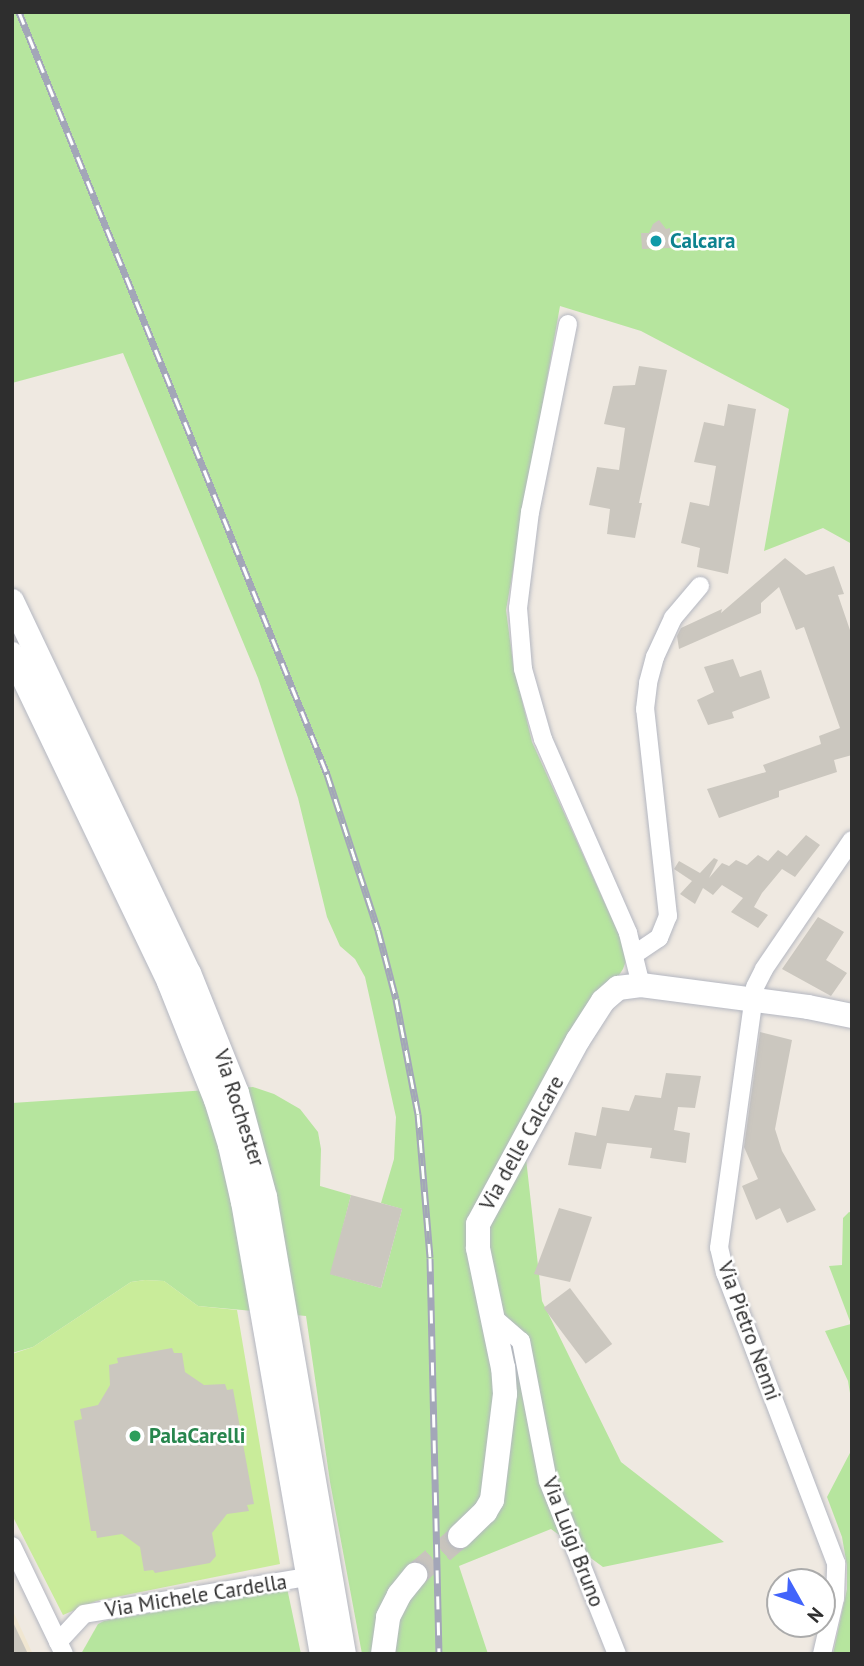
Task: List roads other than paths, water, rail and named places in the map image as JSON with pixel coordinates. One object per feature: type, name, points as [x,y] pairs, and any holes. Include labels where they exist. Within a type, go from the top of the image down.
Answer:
[{"type":"main road","name":"Via Rochester","points":[[12,601],[18,645],[169,982],[216,1100],[243,1202],[322,1654]]},
{"type":"main road","name":"Via Rochester","points":[[18,645],[194,983],[252,1139],[265,1197],[344,1654]]},
{"type":"main road","name":"Via delle Calcare","points":[[460,1536],[485,1512],[494,1488],[505,1394],[503,1368],[477,1236],[483,1211],[603,1001],[618,988],[640,985],[753,999],[852,1016]]},
{"type":"main road","points":[[383,1654],[388,1617],[399,1595],[415,1575]]},
{"type":"street","points":[[569,324],[530,512],[518,608],[523,669],[543,739],[635,954],[640,985]]},
{"type":"street","points":[[635,954],[660,938],[668,916],[645,709],[648,683],[655,657],[673,618],[700,586]]},
{"type":"street","name":"Via Pietro Nenni","points":[[822,1654],[835,1598],[836,1563],[725,1273],[719,1248],[753,999],[764,968],[852,840]]},
{"type":"street","name":"Via Luigi Bruno","points":[[493,1317],[522,1341],[548,1481],[617,1654]]},
{"type":"street","points":[[12,1546],[61,1648]]},
{"type":"street","name":"Via Michele Cardella","points":[[61,1648],[84,1614],[308,1577]]},
{"type":"tunnel","points":[[415,1575],[460,1536]]},
{"type":"railway","points":[[19,12],[327,774],[378,930],[396,999],[418,1114],[430,1258],[439,1654]]},
{"type":"place","name":"Calcara","points":[[656,241]]},
{"type":"place","name":"PalaCarelli","points":[[135,1436]]}]
